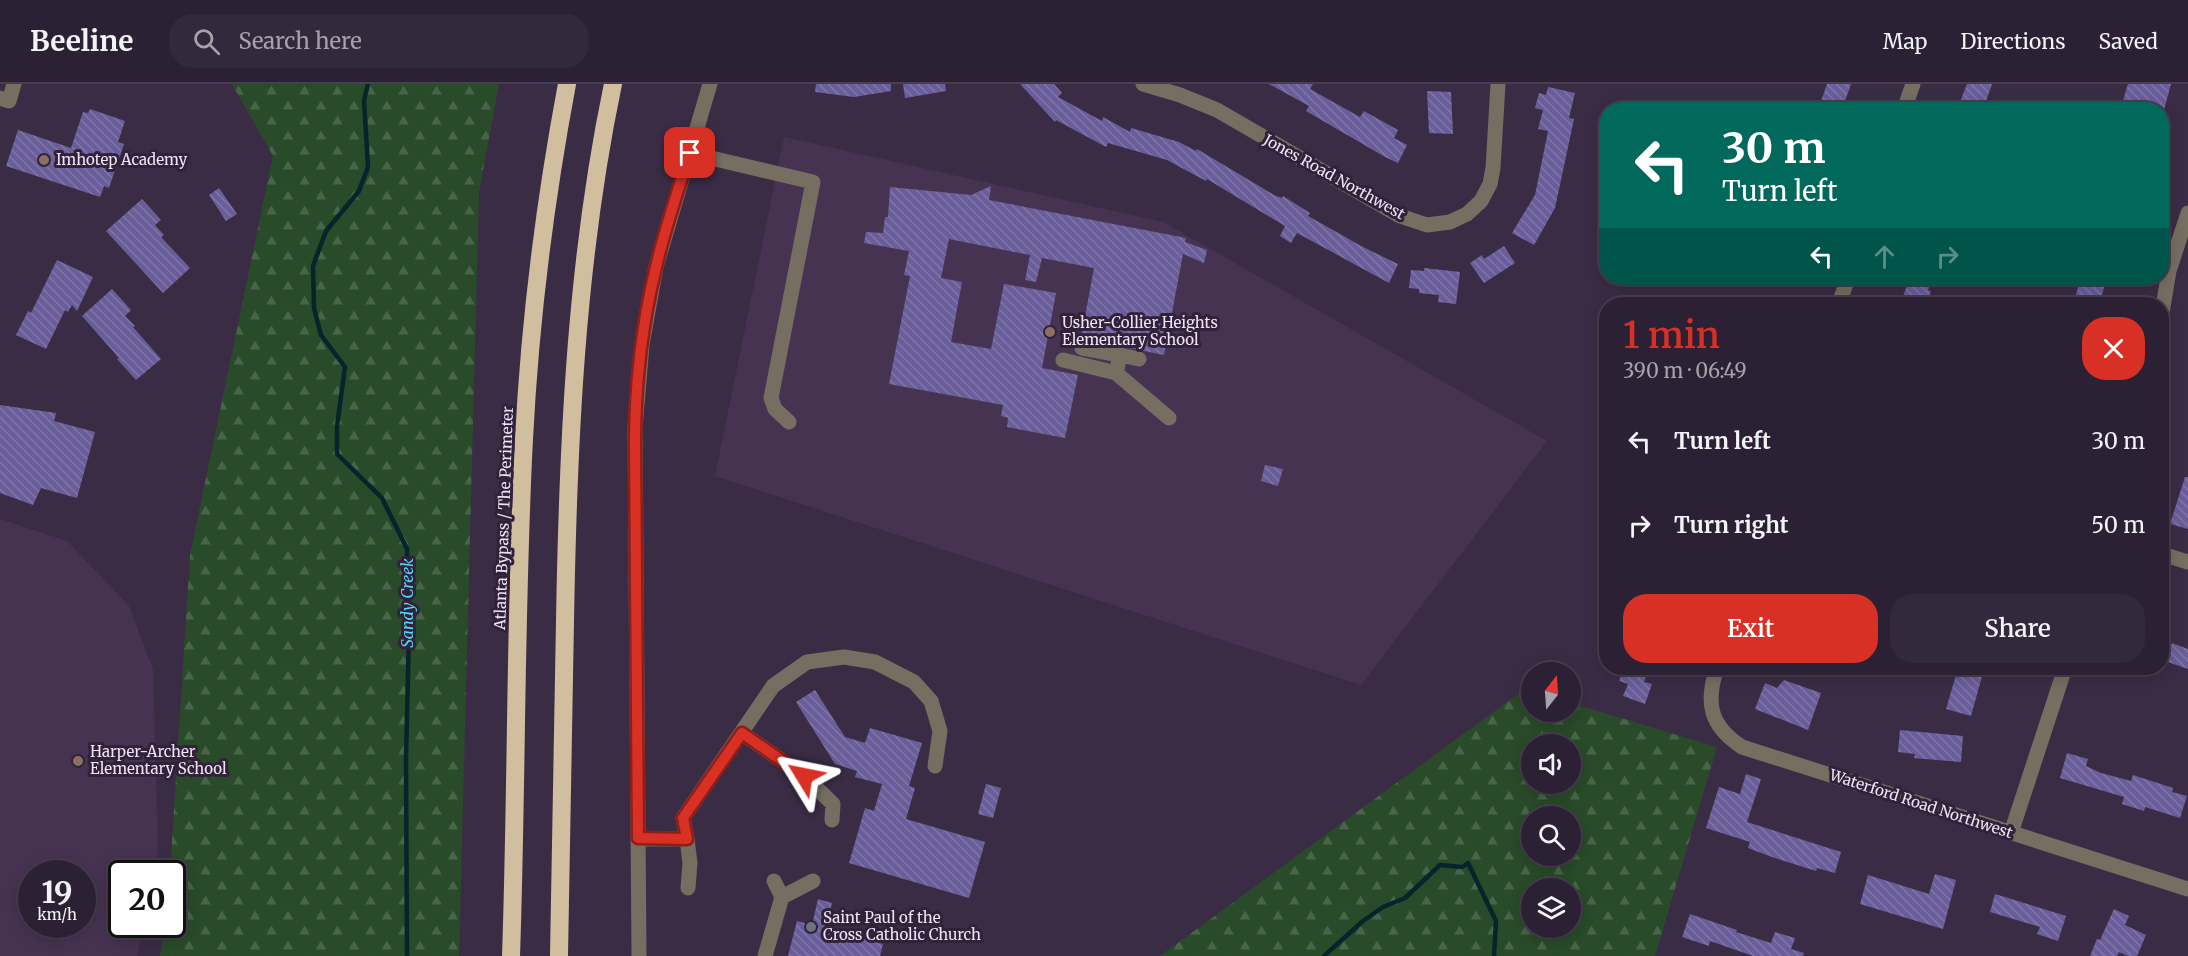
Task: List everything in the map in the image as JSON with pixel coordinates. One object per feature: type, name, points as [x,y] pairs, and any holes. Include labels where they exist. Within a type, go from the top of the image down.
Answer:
[{"type":"highway","name":"Atlanta Bypass / The Perimeter","points":[[511,956],[524,438],[535,298],[555,148],[567,84]]},
{"type":"highway","points":[[559,956],[568,484],[575,374],[595,191],[613,84]]},
{"type":"street","points":[[0,98],[9,101],[14,84]]},
{"type":"street","points":[[639,956],[635,428],[642,345],[656,267],[710,84]]},
{"type":"street","name":"Jones Road Northwest","points":[[1143,84],[1180,95],[1216,110],[1400,216],[1427,225],[1450,222],[1467,214],[1481,201],[1490,184],[1498,84]]},
{"type":"street","points":[[1907,102],[1913,84]]},
{"type":"street","points":[[690,153],[813,182],[771,398],[775,409],[789,422]]},
{"type":"street","points":[[2169,271],[2188,213]]},
{"type":"street","points":[[1082,348],[1139,359]]},
{"type":"street","points":[[1116,373],[1120,355]]},
{"type":"street","points":[[1063,360],[1116,373],[1169,418]]},
{"type":"street","points":[[2169,556],[2188,562]]},
{"type":"street","points":[[688,888],[690,863],[683,818],[773,686],[807,662],[844,657],[875,662],[914,682],[931,701],[939,731],[936,766]]},
{"type":"street","name":"Waterford Road Northwest","points":[[1715,675],[1710,694],[1712,711],[1718,726],[1728,738],[1742,747],[2188,889]]},
{"type":"street","points":[[2011,833],[2063,675]]},
{"type":"street","points":[[742,733],[804,776],[833,804],[832,820]]},
{"type":"street","points":[[799,792],[804,776]]},
{"type":"street","points":[[638,838],[687,839]]},
{"type":"street","points":[[765,956],[782,897],[774,881]]},
{"type":"street","points":[[782,897],[813,881]]},
{"type":"shaded area","name":"Usher-Collier Heights Elementary School","points":[[784,137],[1163,222],[1547,441],[1361,685],[715,476]]},
{"type":"shaded area","name":"Harper-Archer Elementary School","points":[[0,519],[67,541],[129,606],[153,670],[156,860],[108,860],[108,938],[141,938],[137,956],[0,956]]},
{"type":"green space","points":[[232,84],[499,84],[479,192],[459,956],[160,956],[163,938],[186,938],[186,860],[171,860],[190,555],[273,156]]},
{"type":"green space","points":[[1521,692],[1521,722],[1581,722],[1581,706],[1717,747],[1655,956],[1160,956]]},
{"type":"building","points":[[816,84],[891,84],[891,91],[854,97],[815,92]]},
{"type":"building","points":[[903,84],[945,84],[946,91],[905,98]]},
{"type":"building","points":[[1020,84],[1054,84],[1062,93],[1058,97],[1102,121],[1103,117],[1130,132],[1131,128],[1179,142],[1196,151],[1197,149],[1274,195],[1282,198],[1283,196],[1310,213],[1308,216],[1398,264],[1389,283],[1297,233],[1291,243],[1280,236],[1285,226],[1207,179],[1206,181],[1167,160],[1108,143],[1106,147],[1056,120],[1055,122]]},
{"type":"building","points":[[1269,84],[1313,84],[1310,89],[1360,117],[1364,111],[1398,130],[1394,138],[1407,145],[1398,163],[1306,111],[1309,106]]},
{"type":"building","points":[[1827,84],[1851,84],[1845,102],[1821,102]]},
{"type":"building","points":[[1967,84],[1992,84],[1986,102],[1960,102]]},
{"type":"building","points":[[2128,84],[2171,84],[2166,102],[2123,102]]},
{"type":"building","points":[[1548,87],[1575,93],[1569,118],[1574,119],[1555,208],[1534,245],[1512,233],[1535,195],[1548,131],[1538,129],[1543,110],[1535,108],[1539,93],[1546,95]]},
{"type":"building","points":[[1427,91],[1451,92],[1453,134],[1429,133]]},
{"type":"building","points":[[90,109],[125,121],[118,142],[124,144],[109,188],[104,186],[100,197],[6,166],[18,130],[71,148],[83,112],[88,113]]},
{"type":"building","points":[[991,186],[989,200],[1186,238],[1185,242],[1207,250],[1204,263],[1183,254],[1164,355],[1081,338],[1094,268],[1042,258],[1036,282],[1025,280],[1030,255],[949,239],[941,278],[962,282],[951,342],[991,349],[1004,284],[1056,293],[1042,368],[1078,375],[1065,438],[1007,427],[1008,418],[1001,416],[1003,405],[889,384],[910,276],[904,275],[909,251],[864,243],[866,232],[883,233],[885,217],[888,217],[890,187],[971,195]]},
{"type":"building","points":[[219,188],[237,214],[226,221],[209,195]]},
{"type":"building","points":[[142,199],[161,220],[155,225],[164,235],[161,237],[190,268],[163,293],[106,231]]},
{"type":"building","points":[[1504,246],[1515,263],[1484,283],[1470,263],[1482,255],[1484,259]]},
{"type":"building","points":[[57,260],[93,277],[77,311],[72,305],[68,312],[65,310],[46,349],[16,335],[28,311],[31,313]]},
{"type":"building","points":[[1424,268],[1460,272],[1456,304],[1438,302],[1439,295],[1419,293],[1419,289],[1409,288],[1411,270],[1424,271]]},
{"type":"building","points":[[1907,285],[1930,285],[1928,290],[1931,291],[1929,297],[1903,297]]},
{"type":"building","points":[[2079,285],[2104,285],[2102,297],[2075,297]]},
{"type":"building","points":[[112,289],[131,310],[125,316],[161,359],[136,380],[82,316]]},
{"type":"building","points":[[0,405],[56,413],[54,421],[95,432],[77,498],[41,488],[33,505],[0,493]]},
{"type":"building","points":[[1265,465],[1283,469],[1278,486],[1261,481]]},
{"type":"building","points":[[2185,477],[2188,477],[2188,529],[2170,524]]},
{"type":"building","points":[[2172,643],[2188,649],[2188,669],[2169,662]]},
{"type":"building","points":[[1621,675],[1646,675],[1644,682],[1652,684],[1645,704],[1623,696],[1628,684],[1619,681]]},
{"type":"building","points":[[1956,675],[1982,675],[1971,716],[1946,709]]},
{"type":"building","points":[[1784,680],[1821,693],[1808,730],[1755,709],[1765,683],[1777,688]]},
{"type":"building","points":[[815,690],[845,737],[865,743],[870,728],[922,743],[909,786],[915,788],[906,819],[985,842],[969,898],[849,863],[865,808],[874,811],[882,784],[855,777],[857,771],[835,764],[796,702]]},
{"type":"building","points":[[1900,730],[1963,736],[1961,762],[1914,758],[1915,754],[1898,752]]},
{"type":"building","points":[[2067,753],[2088,759],[2086,766],[2101,773],[2131,781],[2133,775],[2173,788],[2172,792],[2187,796],[2180,818],[2145,807],[2144,811],[2122,804],[2124,797],[2060,778]]},
{"type":"building","points":[[1746,774],[1761,779],[1747,822],[1841,852],[1835,873],[1817,868],[1816,871],[1772,857],[1748,848],[1750,842],[1706,828],[1719,787],[1740,794]]},
{"type":"building","points":[[986,784],[1001,788],[993,818],[978,814]]},
{"type":"building","points":[[1935,874],[1956,880],[1943,929],[1860,904],[1868,875],[1929,894]]},
{"type":"building","points":[[1995,894],[2066,916],[2058,941],[2037,934],[2040,927],[1990,912]]},
{"type":"building","name":"Saint Paul of the Cross Catholic Church","points":[[818,899],[832,903],[826,929],[883,944],[880,956],[788,956],[797,921],[812,925]]},
{"type":"building","points":[[2114,909],[2129,916],[2125,925],[2146,935],[2137,956],[2128,956],[2119,952],[2117,956],[2090,956],[2097,939],[2100,940]]},
{"type":"building","points":[[1690,914],[1771,943],[1775,932],[1795,938],[1791,949],[1804,953],[1803,956],[1753,956],[1710,941],[1709,946],[1682,937]]},
{"type":"waterway","name":"Sandy Creek","points":[[368,84],[364,100],[368,167],[359,191],[326,231],[313,266],[314,308],[321,335],[345,367],[337,426],[337,454],[382,498],[407,549],[409,634],[406,758],[407,956]]},
{"type":"waterway","name":"Sandy Creek","points":[[1324,956],[1363,921],[1383,907],[1405,898],[1440,865],[1462,867],[1468,863],[1496,921],[1494,956]]},
{"type":"place","name":"Imhotep Academy","points":[[44,160]]},
{"type":"place","name":"Usher-Collier Heights Elementary School","points":[[1050,332]]},
{"type":"place","name":"Harper-Archer Elementary School","points":[[78,761]]},
{"type":"place","name":"Saint Paul of the Cross Catholic Church","points":[[811,927]]},
{"type":"route","points":[[690,153],[656,267],[642,345],[635,428],[638,838],[687,839],[683,818],[742,733],[804,776]]}]
